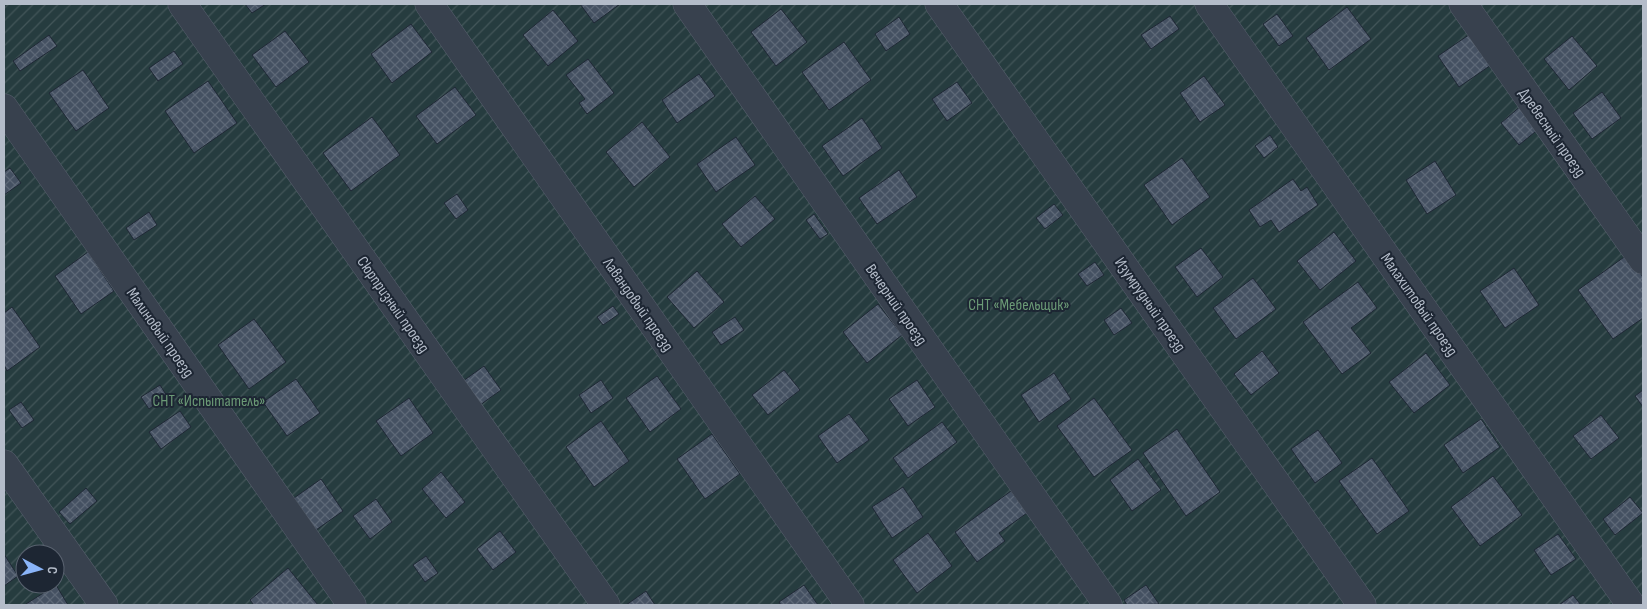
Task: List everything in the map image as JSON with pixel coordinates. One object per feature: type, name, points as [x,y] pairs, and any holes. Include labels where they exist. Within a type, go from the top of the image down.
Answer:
[{"type":"street","name":"Сюрпризный проезд","points":[[182,4],[606,605]]},
{"type":"street","name":"Лавандовый проезд","points":[[429,4],[850,605]]},
{"type":"street","name":"Вечерний проезд","points":[[687,4],[1108,605]]},
{"type":"street","name":"Изумрудный проезд","points":[[939,4],[1362,605]]},
{"type":"street","name":"Малахитовый проезд","points":[[1209,4],[1631,605]]},
{"type":"street","name":"Древесный проезд","points":[[1463,4],[1643,260]]},
{"type":"street","name":"Малиновый проезд","points":[[4,108],[352,605]]},
{"type":"street","points":[[4,464],[104,605]]},
{"type":"green space","name":"СНТ «Мебельщик»","points":[[4,4],[1643,4],[1643,605],[4,605]]},
{"type":"building","points":[[245,4],[266,4],[252,13]]},
{"type":"building","points":[[580,4],[620,4],[594,23]]},
{"type":"building","points":[[1347,7],[1371,39],[1329,70],[1306,38]]},
{"type":"building","points":[[781,9],[807,42],[776,66],[751,32]]},
{"type":"building","points":[[553,10],[578,41],[548,66],[523,35]]},
{"type":"building","points":[[1277,14],[1293,36],[1279,46],[1263,24]]},
{"type":"building","points":[[1170,16],[1179,29],[1151,49],[1141,35]]},
{"type":"building","points":[[899,17],[910,34],[886,51],[875,34]]},
{"type":"building","points":[[411,24],[432,52],[392,83],[371,54]]},
{"type":"building","points":[[285,31],[309,62],[276,87],[252,55]]},
{"type":"building","points":[[1473,32],[1494,63],[1459,87],[1438,56]]},
{"type":"building","points":[[49,35],[57,46],[20,71],[13,61]]},
{"type":"building","points":[[1572,36],[1597,66],[1569,90],[1544,59]]},
{"type":"building","points":[[844,42],[871,80],[829,110],[802,72]]},
{"type":"building","points":[[174,51],[183,64],[158,81],[149,68]]},
{"type":"building","points":[[588,59],[614,93],[587,114],[579,103],[585,99],[566,75]]},
{"type":"building","points":[[83,70],[109,108],[76,131],[49,93]]},
{"type":"building","points":[[699,74],[715,96],[677,123],[662,100]]},
{"type":"building","points":[[1204,76],[1225,105],[1200,122],[1180,93]]},
{"type":"building","points":[[208,81],[237,123],[194,153],[165,111]]},
{"type":"building","points":[[957,82],[972,103],[947,121],[932,99]]},
{"type":"building","points":[[455,87],[476,115],[437,144],[416,116]]},
{"type":"building","points":[[1602,92],[1621,118],[1592,139],[1573,113]]},
{"type":"building","points":[[1522,105],[1540,128],[1519,145],[1501,123]]},
{"type":"building","points":[[372,117],[400,155],[351,191],[323,153]]},
{"type":"building","points":[[862,118],[882,148],[843,176],[822,146]]},
{"type":"building","points":[[642,122],[670,157],[634,187],[606,152]]},
{"type":"building","points":[[1270,135],[1278,147],[1264,158],[1255,146]]},
{"type":"building","points":[[736,137],[755,165],[716,192],[697,164]]},
{"type":"building","points":[[1182,158],[1210,197],[1172,225],[1144,185]]},
{"type":"building","points":[[1435,161],[1456,195],[1427,214],[1406,180]]},
{"type":"building","points":[[10,168],[21,183],[4,195],[4,172]]},
{"type":"building","points":[[899,170],[917,197],[877,224],[859,198]]},
{"type":"building","points":[[1293,179],[1301,191],[1307,187],[1318,205],[1279,232],[1271,220],[1260,227],[1249,210]]},
{"type":"building","points":[[457,194],[468,210],[456,219],[444,203]]},
{"type":"building","points":[[755,196],[775,219],[741,247],[722,224]]},
{"type":"building","points":[[1054,204],[1063,215],[1045,229],[1036,218]]},
{"type":"building","points":[[149,212],[157,225],[134,240],[126,228]]},
{"type":"building","points":[[814,214],[828,234],[820,239],[806,220]]},
{"type":"building","points":[[1334,232],[1356,261],[1320,290],[1297,261]]},
{"type":"building","points":[[1201,248],[1223,277],[1197,297],[1175,267]]},
{"type":"building","points":[[88,252],[114,291],[81,314],[55,276]]},
{"type":"building","points":[[1627,255],[1643,277],[1643,318],[1613,339],[1578,290]]},
{"type":"building","points":[[1095,262],[1104,275],[1087,286],[1078,274]]},
{"type":"building","points":[[1514,268],[1539,305],[1505,328],[1480,291]]},
{"type":"building","points":[[697,271],[724,302],[694,328],[667,297]]},
{"type":"building","points":[[1253,278],[1276,309],[1236,339],[1213,308]]},
{"type":"building","points":[[1358,282],[1377,308],[1351,328],[1371,353],[1342,374],[1303,322]]},
{"type":"building","points":[[878,304],[902,335],[867,363],[843,332]]},
{"type":"building","points":[[613,306],[619,314],[603,325],[597,317]]},
{"type":"building","points":[[12,307],[40,347],[7,371],[4,365],[4,313]]},
{"type":"building","points":[[1121,308],[1132,323],[1114,335],[1104,320]]},
{"type":"building","points":[[735,317],[744,330],[721,345],[712,332]]},
{"type":"building","points":[[254,319],[286,362],[249,389],[218,345]]},
{"type":"building","points":[[1262,351],[1279,373],[1251,395],[1234,374]]},
{"type":"building","points":[[1426,353],[1450,385],[1414,413],[1389,382]]},
{"type":"building","points":[[484,366],[501,390],[480,405],[463,381]]},
{"type":"building","points":[[784,370],[800,390],[768,415],[752,395]]},
{"type":"building","points":[[1054,373],[1071,399],[1039,422],[1021,395]]},
{"type":"building","points":[[657,376],[681,409],[650,432],[626,398]]},
{"type":"building","points":[[296,379],[320,413],[287,436],[263,402]]},
{"type":"building","points":[[601,380],[613,398],[591,413],[579,395]]},
{"type":"building","points":[[917,380],[935,407],[908,426],[889,399]]},
{"type":"building","points":[[160,385],[167,396],[149,409],[141,397]]},
{"type":"building","points":[[1643,390],[1643,407],[1635,396]]},
{"type":"building","points":[[409,398],[433,433],[401,456],[376,421]]},
{"type":"building","points":[[1094,398],[1132,450],[1094,477],[1057,426]]},
{"type":"building","points":[[21,402],[34,420],[22,428],[9,410]]},
{"type":"building","points":[[180,411],[191,427],[161,449],[149,432]]},
{"type":"building","points":[[849,414],[869,440],[837,463],[818,436]]},
{"type":"building","points":[[1601,415],[1619,438],[1591,459],[1573,436]]},
{"type":"building","points":[[1481,419],[1500,447],[1463,473],[1444,445]]},
{"type":"building","points":[[601,421],[629,461],[594,487],[566,447]]},
{"type":"building","points":[[942,422],[957,442],[908,478],[893,458]]},
{"type":"building","points":[[1177,429],[1220,492],[1186,516],[1143,453]]},
{"type":"building","points":[[1318,430],[1342,463],[1315,483],[1291,449]]},
{"type":"building","points":[[712,434],[740,474],[705,499],[677,459]]},
{"type":"building","points":[[1372,458],[1409,511],[1377,534],[1339,481]]},
{"type":"building","points":[[1138,459],[1161,490],[1132,511],[1110,480]]},
{"type":"building","points":[[441,472],[465,502],[446,518],[422,489]]},
{"type":"building","points":[[1493,476],[1522,515],[1480,546],[1451,507]]},
{"type":"building","points":[[321,479],[343,511],[316,530],[294,498]]},
{"type":"building","points":[[903,487],[923,517],[892,538],[872,507]]},
{"type":"building","points":[[86,488],[97,501],[70,524],[59,512]]},
{"type":"building","points":[[1011,491],[1027,513],[999,533],[1005,541],[977,562],[955,532]]},
{"type":"building","points":[[1630,497],[1643,513],[1615,535],[1603,519]]},
{"type":"building","points":[[376,499],[392,522],[370,539],[353,516]]},
{"type":"building","points":[[500,531],[516,552],[493,570],[477,549]]},
{"type":"building","points":[[928,533],[952,566],[917,593],[893,560]]},
{"type":"building","points":[[1558,534],[1576,559],[1551,575],[1534,550]]},
{"type":"building","points":[[4,554],[15,571],[15,578],[4,586]]},
{"type":"building","points":[[426,556],[438,573],[425,582],[413,565]]},
{"type":"building","points":[[288,568],[318,605],[254,605],[250,600]]},
{"type":"building","points":[[804,585],[818,605],[781,605],[779,602]]},
{"type":"building","points":[[1146,585],[1159,604],[1127,605],[1124,600]]},
{"type":"building","points":[[646,591],[655,605],[626,605]]},
{"type":"building","points":[[42,594],[61,594],[68,605],[27,605]]},
{"type":"building","points":[[1573,595],[1581,605],[1559,605]]},
{"type":"park label","name":"СНТ «Испытатель»","points":[[209,400]]}]
